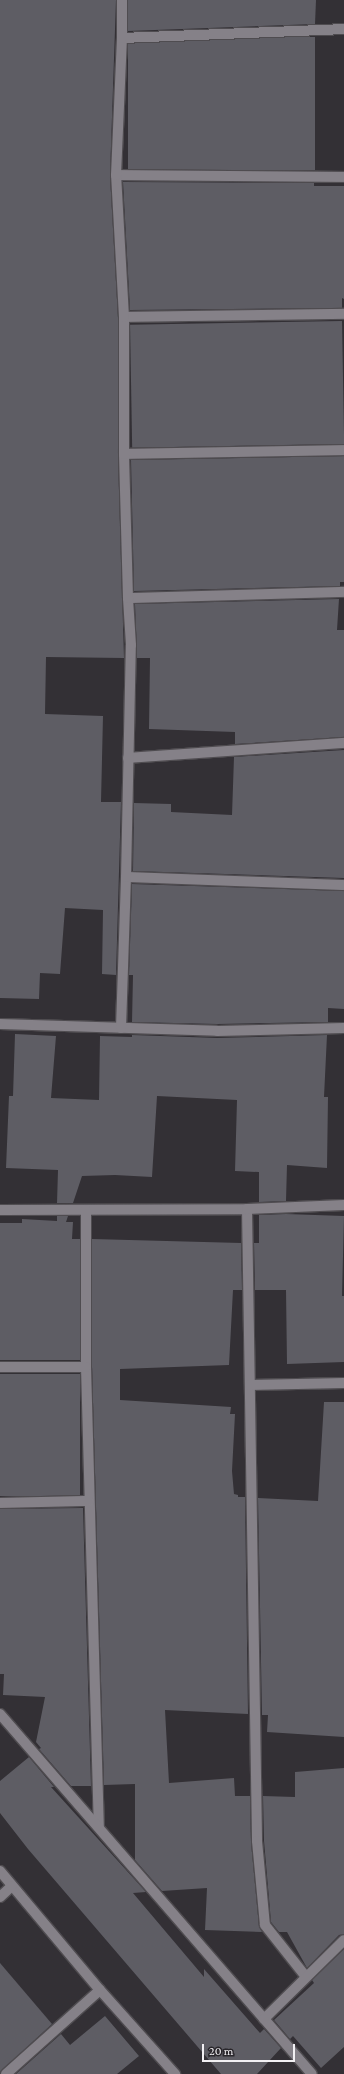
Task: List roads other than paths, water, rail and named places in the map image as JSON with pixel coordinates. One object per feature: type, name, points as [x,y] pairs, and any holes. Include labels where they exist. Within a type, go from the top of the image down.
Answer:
[{"type":"street","points":[[121,1028],[131,646],[128,598],[124,454],[124,317],[116,175],[122,38],[122,0]]},
{"type":"street","points":[[122,38],[344,29]]},
{"type":"street","points":[[116,175],[344,177]]},
{"type":"street","points":[[124,317],[344,314]]},
{"type":"street","points":[[124,454],[344,450]]},
{"type":"street","points":[[128,598],[344,592]]},
{"type":"street","points":[[128,758],[344,743]]},
{"type":"street","points":[[126,877],[344,885]]},
{"type":"street","points":[[0,1024],[217,1032],[344,1028]]},
{"type":"street","points":[[0,1210],[247,1209],[344,1205]]},
{"type":"street","points":[[247,1209],[257,1841],[265,1925],[306,1977]]},
{"type":"street","points":[[86,1210],[86,1367],[99,1827]]},
{"type":"street","points":[[0,1367],[86,1367]]},
{"type":"street","points":[[250,1385],[344,1382]]},
{"type":"street","points":[[0,1503],[89,1501]]},
{"type":"street","points":[[0,1714],[312,2074]]},
{"type":"street","points":[[0,1871],[100,1990],[175,2074]]},
{"type":"street","points":[[0,1897],[12,1886]]},
{"type":"street","points":[[264,2019],[344,1940]]},
{"type":"street","points":[[6,2074],[100,1990]]}]
